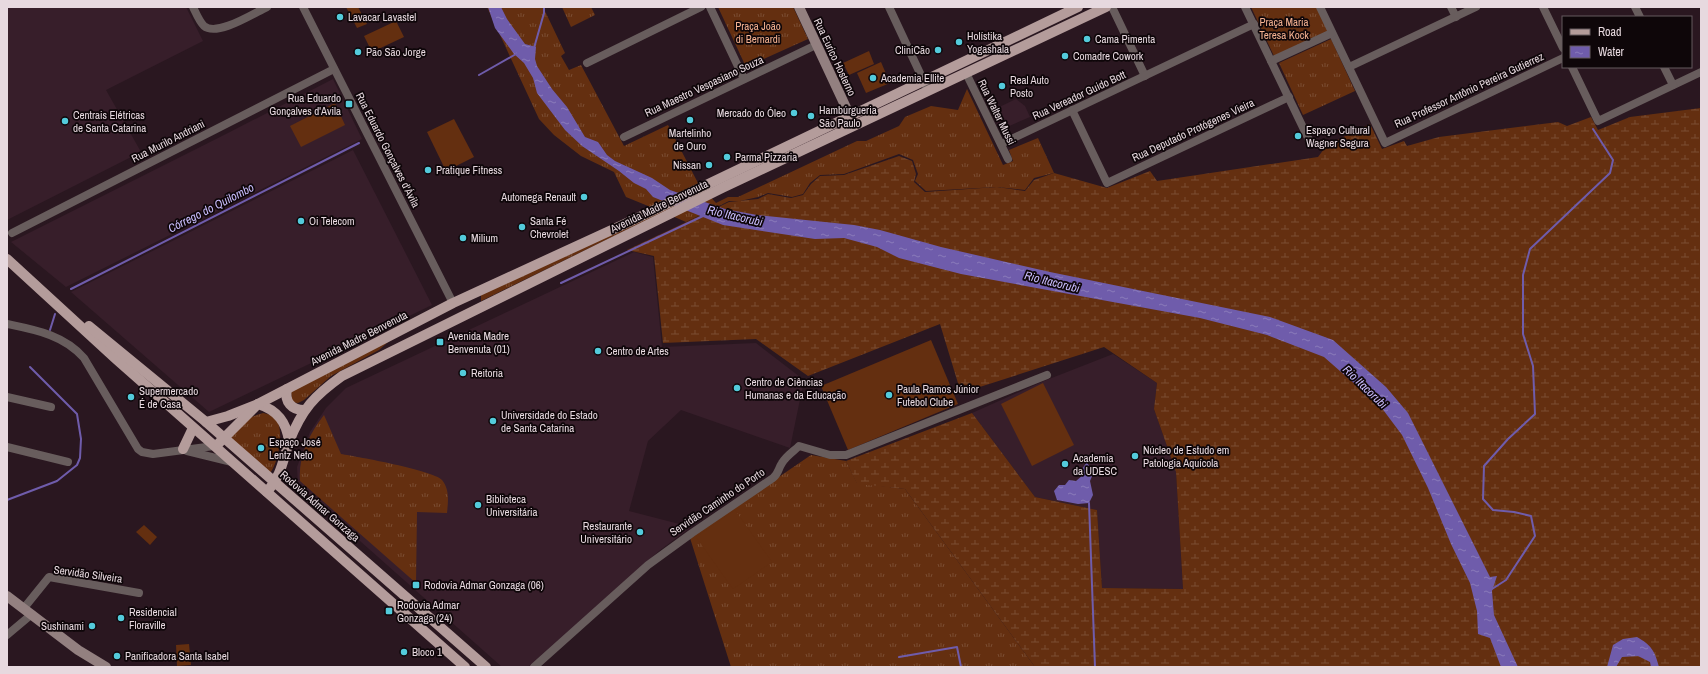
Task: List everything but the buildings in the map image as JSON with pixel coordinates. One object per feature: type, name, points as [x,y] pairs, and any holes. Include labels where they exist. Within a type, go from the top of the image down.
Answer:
[{"type":"main road","name":"Avenida Madre Benvenuta","points":[[267,492],[282,466],[289,442],[304,410],[320,392],[342,376],[674,211],[1106,7]]},
{"type":"main road","name":"Avenida Madre Benvenuta","points":[[206,422],[228,416],[258,404],[336,362],[453,303],[518,274],[924,81],[1072,8]]},
{"type":"main road","points":[[850,116],[854,127]]},
{"type":"main road","name":"Rodovia Admar Gonzaga","points":[[7,259],[193,428],[465,667]]},
{"type":"main road","points":[[480,290],[479,301],[481,308]]},
{"type":"main road","name":"Rodovia Admar Gonzaga","points":[[43,291],[119,349],[206,422],[486,667]]},
{"type":"main road","points":[[441,327],[453,309],[453,303]]},
{"type":"main road","points":[[287,389],[286,394],[288,403],[295,409],[304,410]]},
{"type":"main road","name":"Avenida Madre Benvenuta","points":[[214,446],[225,439],[258,404]]},
{"type":"main road","points":[[258,404],[268,407],[280,418],[288,432],[289,442]]},
{"type":"main road","points":[[183,449],[193,428]]},
{"type":"street","points":[[193,7],[204,26],[211,30],[219,30],[227,27],[267,7]]},
{"type":"street","name":"Rua Eduardo Gonçalves d'Ávila","points":[[302,7],[453,303]]},
{"type":"street","points":[[587,63],[701,7]]},
{"type":"street","points":[[710,7],[744,79]]},
{"type":"street","name":"Rua Eurico Hosterno","points":[[799,7],[850,116]]},
{"type":"street","points":[[1112,7],[1145,76]]},
{"type":"street","points":[[1245,7],[1310,142]]},
{"type":"street","points":[[1320,7],[1349,67],[1476,7]]},
{"type":"street","points":[[1451,7],[1456,17]]},
{"type":"street","points":[[1543,7],[1562,46]]},
{"type":"street","points":[[1635,7],[1640,16]]},
{"type":"street","points":[[892,8],[929,91]]},
{"type":"street","name":"Rua Vereador Guido Bott","points":[[1001,144],[1254,24]]},
{"type":"street","points":[[1271,61],[1332,33]]},
{"type":"street","name":"Rua Maestro Vespasiano Souza","points":[[624,137],[816,45]]},
{"type":"street","name":"Rua Professor Antônio Pereira Gutierrez","points":[[1349,67],[1385,143],[1562,58]]},
{"type":"street","points":[[1572,68],[1598,121],[1701,72]]},
{"type":"street","points":[[1664,68],[1673,85]]},
{"type":"street","name":"Rua Murilo Andriani","points":[[12,233],[334,69]]},
{"type":"street","name":"Rua Walter Mussi","points":[[966,73],[1008,159]]},
{"type":"street","name":"Rua Deputado Protógenes Vieira","points":[[1072,110],[1107,183],[1289,97]]},
{"type":"street","points":[[7,324],[58,337],[76,349],[84,358],[138,449],[142,452],[153,454],[214,446]]},
{"type":"street","name":"Servidão Caminho do Porto","points":[[534,667],[648,564],[773,478],[778,473],[781,464],[785,459],[800,446],[830,455],[846,455],[1047,375]]},
{"type":"street","points":[[7,397],[52,407]]},
{"type":"street","points":[[7,447],[68,462]]},
{"type":"street","points":[[183,449],[232,462]]},
{"type":"street","name":"Servidão Silveira","points":[[28,611],[49,577],[139,593]]},
{"type":"street","points":[[7,596],[78,650],[106,667]]},
{"type":"street","points":[[7,635],[28,611]]},
{"type":"shaded area","name":"Centrais Elétricas de Santa Catarina","points":[[7,7],[186,7],[203,41],[106,90],[141,152],[7,220]]},
{"type":"shaded area","points":[[333,79],[362,139],[66,287],[11,242],[228,133]]},
{"type":"shaded area","points":[[1016,99],[1025,106],[1030,117],[1000,130],[991,111]]},
{"type":"shaded area","name":"Oi Telecom","points":[[353,150],[432,305],[209,412],[71,292]]},
{"type":"shaded area","name":"Universidade do Estado de Santa Catarina","points":[[634,252],[653,257],[662,347],[756,343],[804,380],[790,448],[681,410],[648,441],[629,511],[691,527],[659,551],[528,667],[502,667],[298,486],[297,467],[310,432],[326,408],[346,388]]},
{"type":"shaded area","name":"Núcleo de Estudo em Patologia Aquícola","points":[[1113,354],[1157,383],[1154,409],[1176,472],[1183,589],[1102,588],[1097,510],[1035,497],[972,413],[1044,381]]},
{"type":"green space","points":[[346,7],[358,7],[367,24],[357,28]]},
{"type":"green space","points":[[487,7],[543,7],[565,53],[561,56],[569,70],[581,65],[624,146],[668,125],[698,183],[716,203],[728,197],[738,197],[857,141],[866,141],[899,126],[905,117],[931,106],[958,110],[967,89],[1003,165],[1013,161],[1009,150],[1038,138],[1054,173],[1034,178],[1025,190],[997,187],[926,191],[915,181],[918,174],[913,160],[899,154],[844,174],[820,175],[810,183],[803,194],[792,197],[768,193],[740,201],[729,201],[686,222],[663,212],[481,301],[481,295],[658,210],[626,197],[614,172],[581,156],[554,135],[539,119]]},
{"type":"green space","points":[[562,7],[591,7],[595,15],[571,27]]},
{"type":"green space","name":"Praça João di Bernardi","points":[[718,7],[793,7],[808,39],[746,67]]},
{"type":"green space","name":"Praça Maria Teresa Kock","points":[[1251,7],[1317,7],[1328,31],[1274,56]]},
{"type":"green space","points":[[396,21],[404,37],[372,52],[364,36]]},
{"type":"green space","points":[[1331,39],[1355,91],[1303,115],[1279,63]]},
{"type":"green space","name":"Academia Ellite","points":[[869,51],[874,64],[849,75],[843,63]]},
{"type":"green space","name":"Academia Ellite","points":[[881,62],[890,83],[866,93],[857,73]]},
{"type":"green space","points":[[335,103],[345,125],[301,147],[290,126]]},
{"type":"green space","points":[[1701,108],[1701,667],[1035,667],[905,489],[857,484],[846,461],[972,413],[1035,497],[1097,510],[1102,588],[1183,589],[1176,472],[1154,409],[1157,383],[1104,347],[961,393],[940,324],[808,376],[756,339],[663,343],[654,256],[627,250],[729,202],[758,199],[768,194],[791,198],[803,195],[811,184],[820,176],[844,175],[899,156],[912,161],[916,174],[914,182],[925,192],[997,187],[1025,191],[1034,180],[1054,173],[1107,188],[1150,171],[1157,181],[1318,157],[1327,145],[1370,124],[1382,149],[1404,141],[1407,146],[1439,137],[1558,122],[1567,126],[1591,117],[1598,130],[1630,117]]},
{"type":"green space","points":[[454,119],[474,157],[446,171],[427,132]]},
{"type":"green space","name":"Espaço José Lentz Neto","points":[[397,334],[379,350],[331,376],[304,400],[298,403],[292,402],[291,391]]},
{"type":"green space","name":"Paula Ramos Júnior Futebol Clube","points":[[931,340],[958,404],[848,450],[821,386]]},
{"type":"green space","points":[[1043,383],[1074,445],[1032,466],[1001,404]]},
{"type":"green space","name":"Espaço José Lentz Neto","points":[[263,413],[273,416],[277,420],[280,435],[280,444],[276,461],[270,473],[231,438],[236,428],[243,421]]},
{"type":"green space","points":[[324,415],[341,454],[394,464],[425,472],[436,476],[445,484],[448,496],[447,513],[417,512],[416,583],[300,481],[301,463],[306,446],[309,438]]},
{"type":"green space","points":[[811,455],[846,461],[857,483],[905,489],[1035,667],[731,667],[690,538]]},
{"type":"green space","points":[[735,510],[772,562],[733,589],[696,537]]},
{"type":"green space","points":[[144,525],[157,537],[150,545],[136,532]]},
{"type":"green space","points":[[189,644],[191,665],[177,666],[176,645]]},
{"type":"water","name":"Rio Itacorubi","points":[[488,7],[501,7],[507,19],[525,44],[536,47],[535,59],[537,66],[552,89],[567,107],[585,137],[598,142],[607,155],[615,161],[652,178],[670,190],[725,209],[757,215],[854,225],[880,230],[941,247],[1050,272],[1270,317],[1333,340],[1386,387],[1408,413],[1490,577],[1497,576],[1492,591],[1494,615],[1518,667],[1501,667],[1490,638],[1478,634],[1477,611],[1470,583],[1451,544],[1428,488],[1402,435],[1381,407],[1324,357],[1267,335],[1200,318],[961,274],[899,258],[877,247],[844,238],[815,239],[723,225],[653,197],[646,189],[634,183],[582,146],[565,130],[537,93],[533,78],[524,63],[514,54],[495,28]]},
{"type":"water","points":[[1087,462],[1093,474],[1090,481],[1093,495],[1089,503],[1078,504],[1057,500],[1054,491],[1059,485],[1065,485],[1069,480],[1076,481],[1083,475],[1082,469]]},
{"type":"water","points":[[1637,637],[1652,649],[1659,667],[1651,667],[1650,662],[1638,656],[1622,657],[1616,667],[1607,667],[1613,645],[1623,639]]},
{"type":"waterway","points":[[534,48],[544,13],[544,7]]},
{"type":"waterway","name":"Córrego do Quilombo","points":[[479,75],[516,54]]},
{"type":"waterway","points":[[1492,589],[1506,580],[1535,536],[1531,516],[1514,512],[1493,510],[1483,499],[1484,466],[1508,439],[1535,414],[1533,366],[1523,334],[1523,275],[1530,249],[1610,173],[1613,160],[1593,129]]},
{"type":"waterway","name":"Córrego do Quilombo","points":[[71,289],[359,143]]},
{"type":"waterway","name":"Rio Itacorubi","points":[[561,283],[703,216]]},
{"type":"waterway","name":"Córrego do Quilombo","points":[[50,330],[55,314]]},
{"type":"waterway","name":"Córrego do Quilombo","points":[[7,500],[57,481],[77,465],[80,458],[81,439],[77,414],[30,367]]},
{"type":"waterway","points":[[1089,503],[1095,667]]},
{"type":"waterway","points":[[899,657],[957,647],[961,667]]},
{"type":"place","name":"Lavacar Lavastel","points":[[340,17]]},
{"type":"place","name":"Cama Pimenta","points":[[1087,39]]},
{"type":"place","name":"Holístika Yogashala","points":[[959,42]]},
{"type":"place","name":"CliniCão","points":[[938,50]]},
{"type":"place","name":"Pão São Jorge","points":[[358,52]]},
{"type":"place","name":"Comadre Cowork","points":[[1065,56]]},
{"type":"place","name":"Academia Ellite","points":[[873,78]]},
{"type":"place","name":"Real Auto Posto","points":[[1002,86]]},
{"type":"place","name":"Rua Eduardo Gonçalves d'Avila","points":[[349,104]]},
{"type":"place","name":"Mercado do Óleo","points":[[794,113]]},
{"type":"place","name":"Hambúrgueria São Paulo","points":[[811,116]]},
{"type":"place","name":"Martelinho de Ouro","points":[[690,120]]},
{"type":"place","name":"Centrais Elétricas de Santa Catarina","points":[[65,121]]},
{"type":"place","name":"Espaço Cultural Wagner Segura","points":[[1298,136]]},
{"type":"place","name":"Parma Pizzaria","points":[[727,157]]},
{"type":"place","name":"Nissan","points":[[709,165]]},
{"type":"place","name":"Pratique Fitness","points":[[428,170]]},
{"type":"place","name":"Automega Renault","points":[[584,197]]},
{"type":"place","name":"Oi Telecom","points":[[301,221]]},
{"type":"place","name":"Santa Fé Chevrolet","points":[[522,227]]},
{"type":"place","name":"Milium","points":[[463,238]]},
{"type":"place","name":"Avenida Madre Benvenuta (01)","points":[[440,342]]},
{"type":"place","name":"Centro de Artes","points":[[598,351]]},
{"type":"place","name":"Reitoria","points":[[463,373]]},
{"type":"place","name":"Centro de Ciências Humanas e da Educação","points":[[737,388]]},
{"type":"place","name":"Paula Ramos Júnior Futebol Clube","points":[[889,395]]},
{"type":"place","name":"Supermercado É de Casa","points":[[131,397]]},
{"type":"place","name":"Universidade do Estado de Santa Catarina","points":[[493,421]]},
{"type":"place","name":"Espaço José Lentz Neto","points":[[261,448]]},
{"type":"place","name":"Núcleo de Estudo em Patologia Aquícola","points":[[1135,456]]},
{"type":"place","name":"Academia da UDESC","points":[[1065,464]]},
{"type":"place","name":"Biblioteca Universitária","points":[[478,505]]},
{"type":"place","name":"Restaurante Universitário","points":[[640,532]]},
{"type":"place","name":"Rodovia Admar Gonzaga (06)","points":[[416,585]]},
{"type":"place","name":"Rodovia Admar Gonzaga (24)","points":[[389,611]]},
{"type":"place","name":"Residencial Floraville","points":[[121,618]]},
{"type":"place","name":"Sushinami","points":[[92,626]]},
{"type":"place","name":"Bloco 1","points":[[404,652]]},
{"type":"place","name":"Panificadora Santa Isabel","points":[[117,656]]}]
